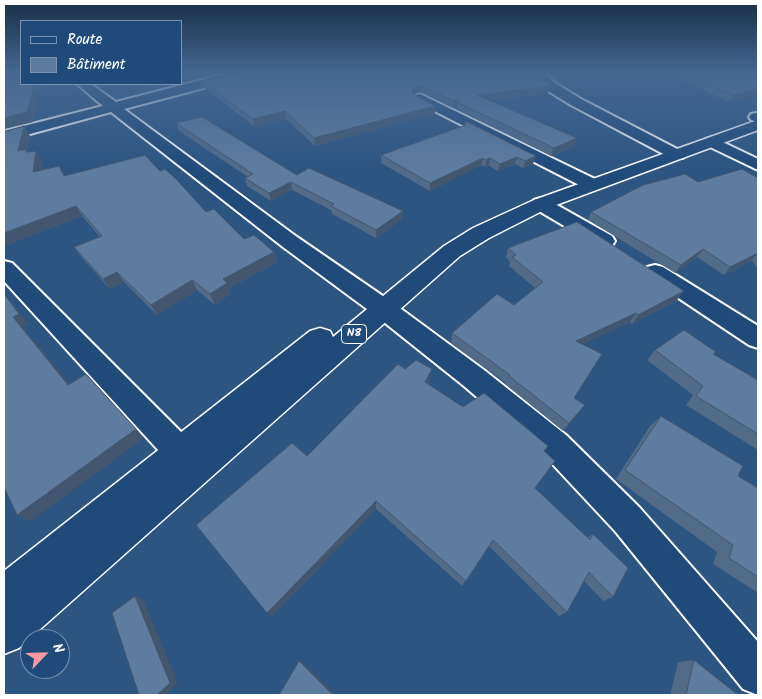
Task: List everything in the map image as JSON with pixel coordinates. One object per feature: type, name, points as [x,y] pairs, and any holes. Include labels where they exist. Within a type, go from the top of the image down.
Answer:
[{"type":"highway","name":"N8","points":[[4,633],[376,304],[402,271],[468,227],[495,212],[671,152],[758,119]]},
{"type":"highway","name":"N8","points":[[671,152],[712,142],[758,119]]},
{"type":"highway","name":"N8","points":[[4,596],[180,452],[376,304],[481,233],[586,181]]},
{"type":"street","points":[[113,106],[290,242],[474,378],[555,445],[628,519],[758,674]]},
{"type":"street","points":[[4,136],[125,106]]},
{"type":"street","points":[[435,106],[586,181]]},
{"type":"street","points":[[583,106],[671,152]]},
{"type":"street","points":[[712,142],[758,165]]},
{"type":"street","points":[[541,204],[758,338]]},
{"type":"street","points":[[4,268],[180,452]]},
{"type":"building","points":[[4,106],[29,106],[27,112],[4,118]]},
{"type":"building","points":[[235,106],[435,106],[314,138],[285,111],[253,119]]},
{"type":"building","points":[[465,106],[502,106],[577,138],[554,148]]},
{"type":"building","points":[[202,117],[297,175],[309,168],[403,211],[376,230],[331,206],[334,204],[291,182],[269,193],[245,178],[253,174],[176,123]]},
{"type":"building","points":[[465,121],[536,156],[525,161],[517,157],[500,164],[490,158],[486,160],[483,158],[430,183],[381,155],[466,125]]},
{"type":"building","points":[[24,126],[18,151],[26,149],[26,152],[36,151],[33,172],[59,166],[64,176],[145,155],[160,171],[165,169],[176,179],[206,212],[214,209],[244,239],[254,235],[274,252],[223,279],[227,283],[210,294],[192,280],[151,305],[117,272],[103,279],[74,247],[102,236],[76,206],[4,233],[4,132]]},
{"type":"building","points":[[742,169],[758,178],[758,253],[730,267],[703,249],[681,265],[591,212],[643,185],[685,174],[698,182]]},
{"type":"building","points":[[577,222],[684,291],[638,315],[636,313],[576,341],[602,354],[574,398],[585,405],[569,423],[510,375],[452,333],[497,294],[514,305],[543,282],[512,257],[516,255],[508,248]]},
{"type":"building","points":[[4,294],[19,314],[13,317],[68,385],[86,374],[136,429],[17,515],[4,487]]},
{"type":"building","points":[[684,330],[716,352],[713,354],[758,380],[758,434],[696,396],[703,386],[655,350]]},
{"type":"building","points":[[416,360],[432,369],[425,382],[463,407],[484,393],[548,446],[544,451],[555,461],[535,488],[590,540],[593,534],[628,568],[613,597],[589,572],[567,612],[493,540],[466,581],[376,501],[267,613],[196,525],[292,443],[307,456],[398,364],[405,369]]},
{"type":"building","points":[[661,416],[743,466],[738,476],[758,488],[758,577],[729,558],[733,545],[625,470]]},
{"type":"building","points":[[135,596],[170,683],[157,695],[139,695],[112,613]]},
{"type":"building","points":[[694,660],[738,695],[686,695]]},
{"type":"building","points":[[299,661],[333,695],[279,695]]}]
